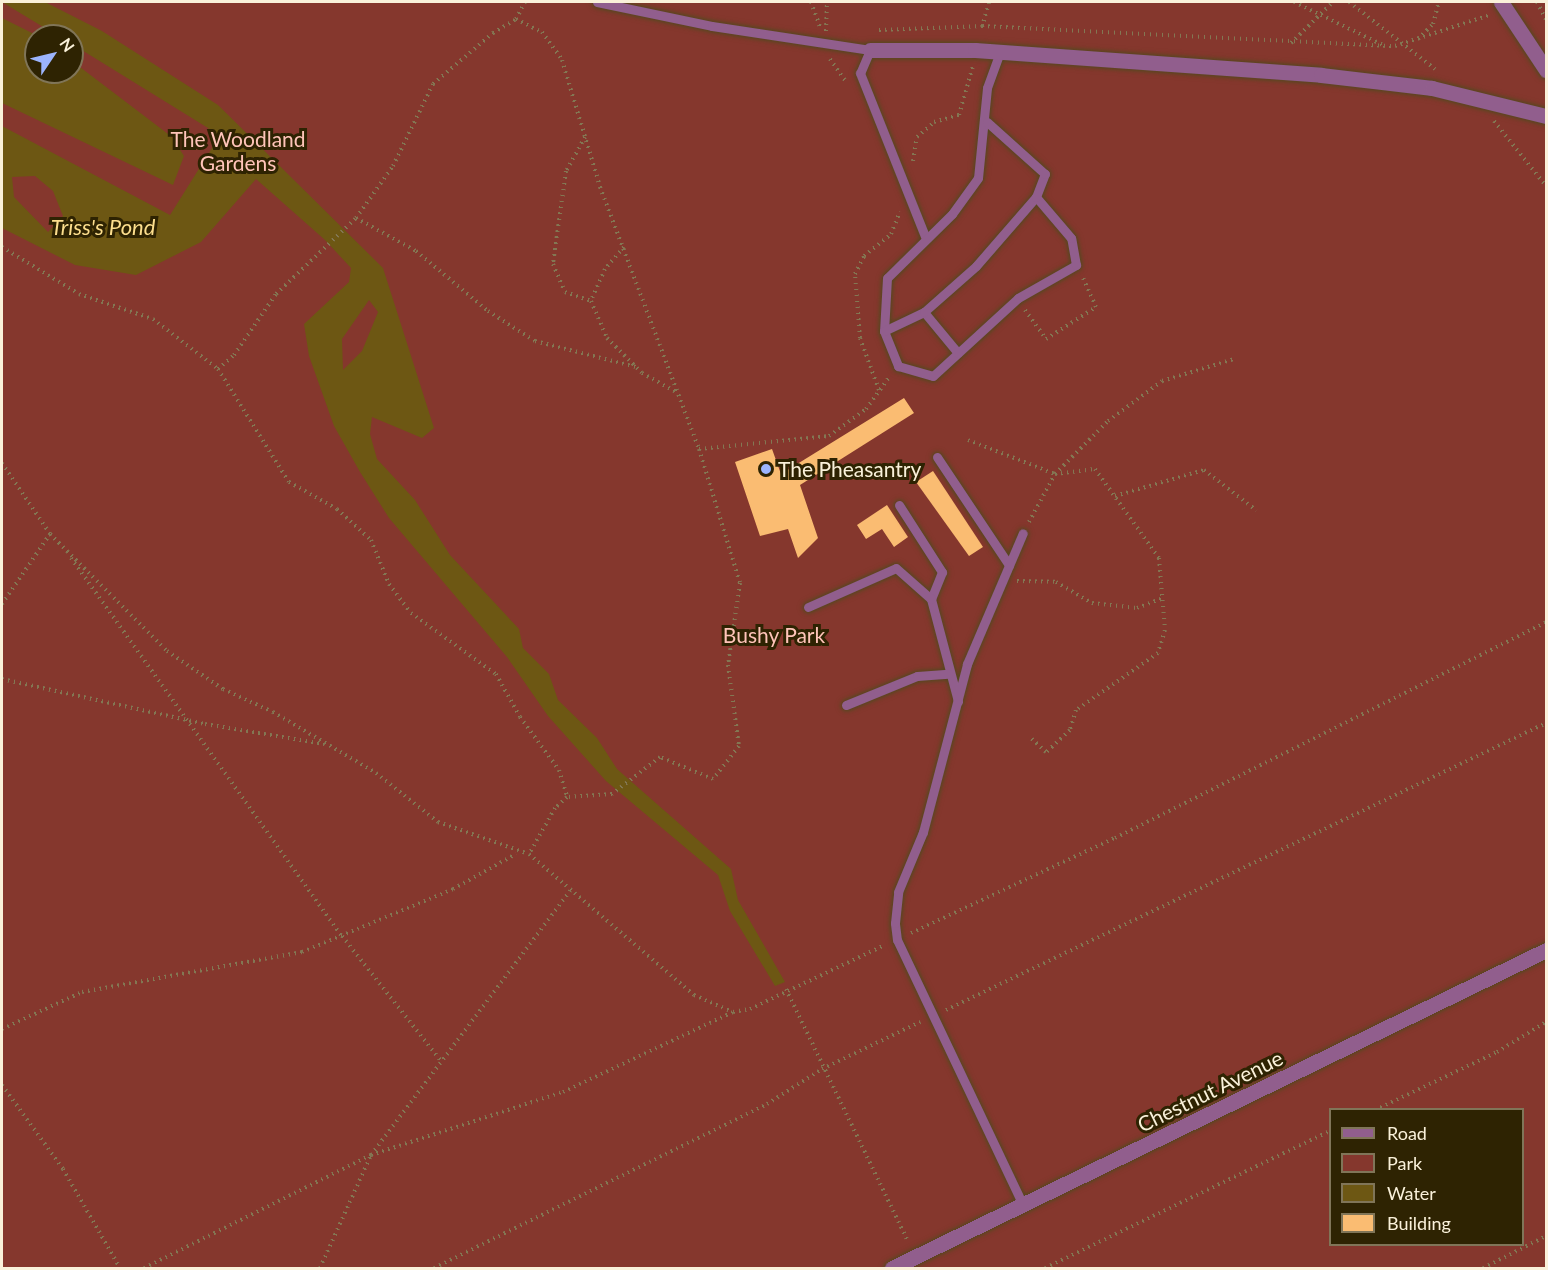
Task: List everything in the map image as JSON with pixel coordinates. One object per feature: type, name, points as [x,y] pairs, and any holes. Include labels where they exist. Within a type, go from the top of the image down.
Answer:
[{"type":"street","points":[[1504,6],[1546,70]]},
{"type":"street","points":[[870,50],[975,50],[1321,75],[1476,98],[1546,116]]},
{"type":"street","name":"Chestnut Avenue","points":[[892,1269],[1546,950]]},
{"type":"lane","points":[[597,2],[870,50],[860,73],[925,236]]},
{"type":"lane","points":[[1000,52],[987,88],[987,122],[978,178],[952,214],[925,236],[887,278],[884,331],[898,366],[933,376],[1018,298],[1076,265],[1071,238],[1036,197]]},
{"type":"lane","points":[[884,331],[924,312],[976,267],[1036,197],[1045,174],[987,122]]},
{"type":"lane","points":[[924,312],[958,353]]},
{"type":"lane","points":[[938,457],[1009,566]]},
{"type":"lane","points":[[899,505],[942,572],[931,599],[948,674],[958,701]]},
{"type":"lane","points":[[1023,532],[967,664],[923,832],[898,892],[897,940],[1023,1205]]},
{"type":"lane","points":[[808,607],[896,568],[931,599]]},
{"type":"lane","points":[[846,705],[917,676],[948,674]]},
{"type":"path","points":[[218,369],[234,355],[276,294],[322,247],[356,218],[393,166],[433,84],[493,33],[516,19],[525,2]]},
{"type":"path","points":[[811,2],[826,44]]},
{"type":"path","points":[[826,44],[827,2]]},
{"type":"path","points":[[975,50],[989,2]]},
{"type":"path","points":[[1294,2],[1386,46]]},
{"type":"path","points":[[1291,43],[1333,2]]},
{"type":"path","points":[[1349,2],[1400,45],[1440,72]]},
{"type":"path","points":[[1418,39],[1432,24],[1439,2]]},
{"type":"path","points":[[1537,2],[1546,20]]},
{"type":"path","points":[[872,32],[890,27],[982,26],[1386,46],[1400,45],[1418,39],[1504,6]]},
{"type":"path","points":[[516,19],[542,32],[562,60],[624,247],[699,449],[740,583],[728,665],[739,746],[713,779],[660,757],[642,766],[612,794],[567,797],[555,808],[529,854]]},
{"type":"path","points":[[1476,98],[1546,186]]},
{"type":"path","points":[[585,135],[566,171],[553,264],[565,292],[591,301]]},
{"type":"path","points":[[356,218],[416,251],[488,311],[535,341],[636,367]]},
{"type":"path","points":[[2,247],[80,294],[153,319],[218,369],[290,482],[337,509],[371,540],[389,584],[411,613],[496,674],[520,717],[559,771],[567,797]]},
{"type":"path","points":[[624,247],[605,269],[591,301],[607,338],[636,367],[676,392]]},
{"type":"path","points":[[1018,298],[1046,339],[1096,307],[1076,265]]},
{"type":"path","points":[[1023,532],[1055,474],[1108,422],[1162,381],[1234,359]]},
{"type":"path","points":[[699,449],[830,436],[866,409],[898,366]]},
{"type":"path","points":[[968,440],[1055,474],[1095,468],[1159,558],[1165,630],[1158,652],[1076,710],[1070,730],[1046,752],[1031,738]]},
{"type":"path","points":[[2,463],[50,534],[167,651],[223,689],[376,773],[438,822],[517,853],[529,854],[694,995],[733,1012]]},
{"type":"path","points":[[1115,496],[1204,470],[1256,510]]},
{"type":"path","points":[[2,604],[50,534]]},
{"type":"path","points":[[63,548],[191,721],[342,936],[442,1062]]},
{"type":"path","points":[[1001,584],[1027,579],[1056,582],[1092,603],[1137,608],[1163,598]]},
{"type":"path","points":[[144,1269],[371,1155],[563,1092],[733,1012],[897,940],[1126,832],[1546,622]]},
{"type":"path","points":[[2,679],[191,721],[328,745]]},
{"type":"path","points":[[434,1269],[767,1104],[822,1069],[1546,723]]},
{"type":"path","points":[[2,1029],[82,992],[302,952],[453,889],[517,853]]},
{"type":"path","points":[[320,1269],[371,1155],[570,891]]},
{"type":"path","points":[[786,990],[822,1069],[916,1257]]},
{"type":"path","points":[[1379,1108],[1497,1052],[1546,1022]]},
{"type":"path","points":[[2,1085],[63,1169],[110,1245],[120,1269]]},
{"type":"path","points":[[1045,1269],[1329,1131]]},
{"type":"path","points":[[1483,1269],[1546,1236]]},
{"type":"green space","name":"Bushy Park","points":[[2,2],[1546,2],[1546,1268],[2,1268]]},
{"type":"water","name":"Triss's Pond","points":[[2,2],[45,2],[102,31],[218,105],[383,268],[434,428],[422,438],[372,417],[370,434],[377,459],[415,500],[450,555],[519,629],[523,648],[549,674],[558,700],[597,738],[617,769],[731,869],[738,900],[785,982],[775,986],[730,911],[718,875],[606,781],[548,716],[507,657],[389,518],[360,472],[334,426],[309,356],[304,324],[349,282],[351,268],[325,240],[256,179],[201,242],[136,275],[75,265],[2,228],[2,126],[170,215],[217,140],[208,128],[84,51],[84,24],[38,24]],"holes":[[[35,176],[53,191],[63,216],[48,232],[14,197],[12,177]],[[369,300],[378,312],[362,351],[343,370],[342,339]]]},
{"type":"water","name":"Triss's Pond","points":[[2,18],[24,29],[24,84],[84,84],[84,70],[172,137],[184,156],[173,185],[2,103]]},
{"type":"building","points":[[904,398],[914,413],[800,485],[818,538],[798,558],[788,529],[760,536],[735,462],[772,449],[781,474]]},
{"type":"building","points":[[933,471],[983,547],[969,556],[916,482]]},
{"type":"building","points":[[887,505],[908,537],[894,547],[882,529],[866,539],[857,525]]},
{"type":"place","name":"The Pheasantry","points":[[766,469]]},
{"type":"park label","name":"The Woodland Gardens","points":[[238,151]]}]
